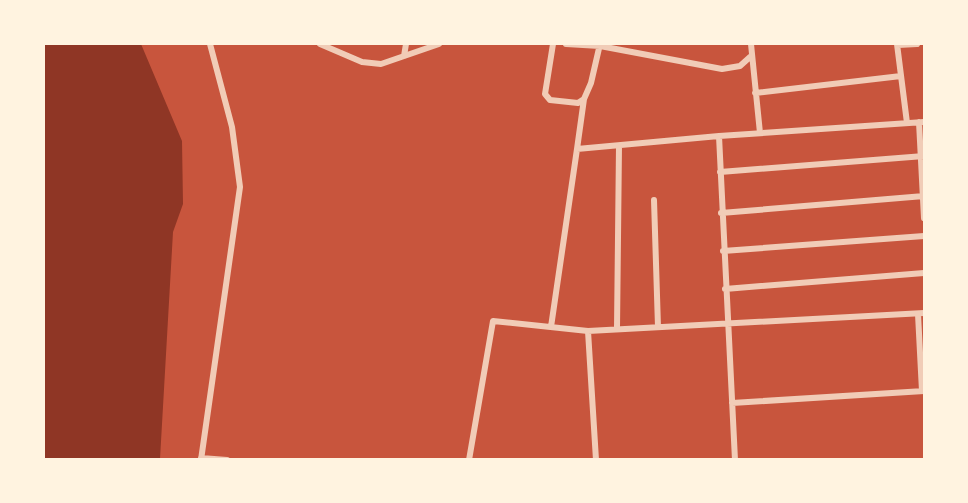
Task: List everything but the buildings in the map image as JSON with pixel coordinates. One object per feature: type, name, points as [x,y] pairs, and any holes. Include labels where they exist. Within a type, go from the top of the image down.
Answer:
[{"type":"street","points":[[210,44],[232,127],[240,187],[201,459],[226,459]]},
{"type":"street","points":[[320,44],[372,64],[381,64],[440,44]]},
{"type":"street","points":[[404,56],[406,44]]},
{"type":"street","points":[[553,44],[545,91],[547,98],[568,104],[578,103],[584,99]]},
{"type":"street","points":[[566,44],[600,45],[722,69],[740,66],[751,60]]},
{"type":"street","points":[[751,44],[760,133]]},
{"type":"street","points":[[907,123],[898,44],[917,44]]},
{"type":"street","points":[[552,327],[584,99],[591,84],[600,45]]},
{"type":"street","points":[[755,93],[901,76]]},
{"type":"street","points":[[577,149],[719,136],[922,122],[924,218]]},
{"type":"street","points":[[719,136],[721,213],[735,459]]},
{"type":"street","points":[[617,329],[619,146]]},
{"type":"street","points":[[720,172],[923,157]]},
{"type":"street","points":[[721,213],[924,196]]},
{"type":"street","points":[[654,200],[658,327]]},
{"type":"street","points":[[723,251],[924,236]]},
{"type":"street","points":[[725,289],[924,273]]},
{"type":"street","points":[[469,459],[493,321],[588,331],[728,322],[921,314],[923,391],[732,403]]},
{"type":"street","points":[[588,331],[596,459]]},
{"type":"shaded area","points":[[44,44],[141,44],[182,141],[183,204],[173,232],[160,459],[44,459]]}]
